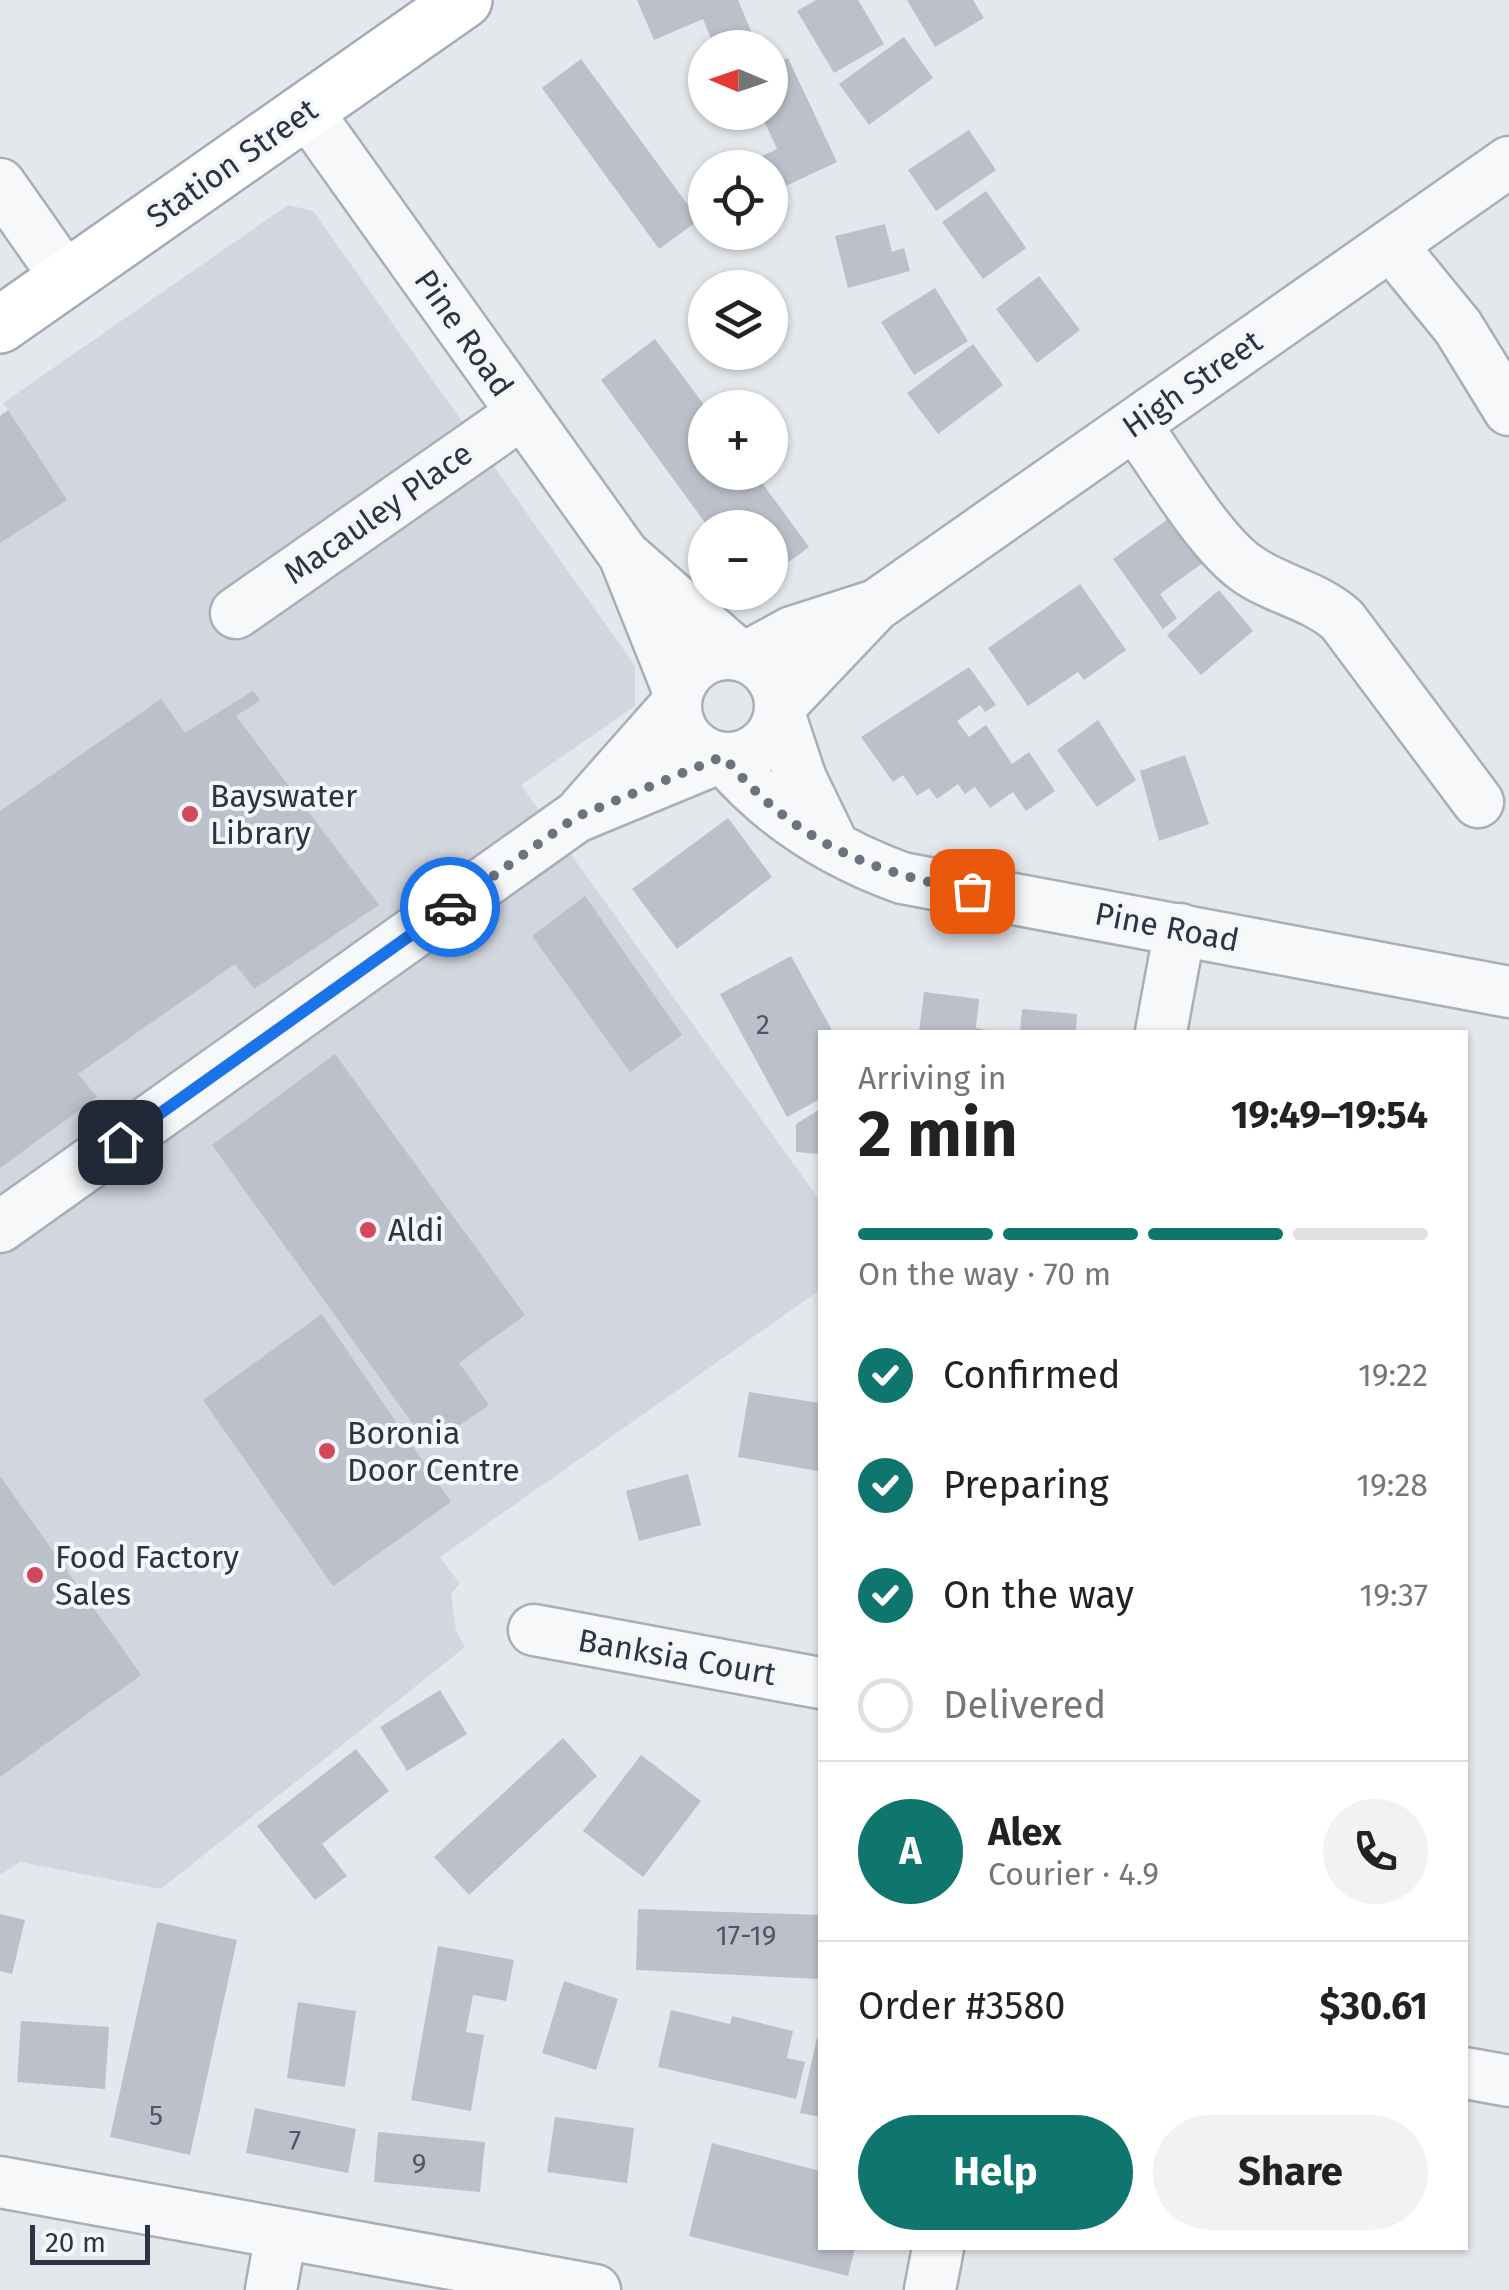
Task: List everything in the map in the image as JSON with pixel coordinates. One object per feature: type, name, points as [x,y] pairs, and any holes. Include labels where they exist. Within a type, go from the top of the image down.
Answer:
[{"type":"main road","name":"Station Street","points":[[0,325],[464,0]]},
{"type":"street","name":"Pine Road","points":[[306,110],[624,556],[742,655]]},
{"type":"street","name":"High Street","points":[[781,710],[875,606],[1509,162]]},
{"type":"street","points":[[0,184],[66,278]]},
{"type":"street","points":[[1391,245],[1458,327],[1509,410]]},
{"type":"street","name":"Macauley Place","points":[[236,613],[521,414]]},
{"type":"street","points":[[1134,425],[1234,557],[1268,580],[1322,602],[1342,620],[1478,802]]},
{"type":"street","name":"Pine Road","points":[[624,556],[676,698]]},
{"type":"street","name":"High Street","points":[[742,655],[792,632],[875,606]]},
{"type":"street","points":[[576,817],[676,698],[700,661],[742,655],[765,668],[776,685],[800,779],[832,843]]},
{"type":"street","points":[[676,698],[681,730],[696,748],[722,758]]},
{"type":"street","points":[[0,1227],[576,817],[722,758],[760,748],[781,710]]},
{"type":"street","name":"Pine Road","points":[[722,758],[780,816],[866,865],[902,878],[1509,992]]},
{"type":"street","points":[[1161,1030],[1180,929]]},
{"type":"street","name":"Banksia Court","points":[[534,1630],[818,1683]]},
{"type":"street","points":[[1468,2073],[1509,2081]]},
{"type":"street","points":[[0,2182],[595,2290]]},
{"type":"street","points":[[271,2290],[281,2234]]},
{"type":"street","points":[[930,2290],[938,2250]]},
{"type":"shaded area","points":[[288,205],[313,211],[635,666],[635,706],[521,785],[818,1198],[818,1291],[440,1557],[460,1584],[451,1593],[456,1631],[465,1647],[161,1889],[20,1862],[0,1875],[0,416],[8,410],[3,403]]},
{"type":"building","points":[[637,0],[738,0],[750,30],[708,30],[703,19],[654,40]]},
{"type":"building","points":[[816,0],[858,0],[884,44],[834,73],[797,11]]},
{"type":"building","points":[[907,0],[973,0],[984,18],[935,47]]},
{"type":"building","points":[[904,37],[933,78],[869,125],[839,84]]},
{"type":"building","points":[[788,58],[837,162],[788,185],[788,150],[777,149],[768,130],[788,130]]},
{"type":"building","points":[[581,59],[688,205],[688,228],[659,249],[542,88]]},
{"type":"building","points":[[969,130],[996,170],[936,211],[908,170]]},
{"type":"building","points":[[986,191],[1026,248],[983,279],[942,222]]},
{"type":"building","points":[[885,224],[892,252],[904,248],[910,271],[848,288],[835,236]]},
{"type":"building","points":[[1039,276],[1080,330],[1037,363],[996,309]]},
{"type":"building","points":[[935,288],[968,341],[914,375],[881,322]]},
{"type":"building","points":[[655,339],[693,390],[688,390],[688,490],[767,490],[782,510],[696,510],[601,380]]},
{"type":"building","points":[[973,344],[1003,385],[938,434],[907,393]]},
{"type":"building","points":[[8,410],[67,500],[0,543],[0,416]]},
{"type":"building","points":[[1178,512],[1211,557],[1160,594],[1177,618],[1163,629],[1113,559]]},
{"type":"building","points":[[788,518],[809,547],[788,563]]},
{"type":"building","points":[[1080,584],[1126,650],[1084,680],[1078,672],[1028,706],[988,648]]},
{"type":"building","points":[[1219,590],[1253,631],[1201,675],[1167,635]]},
{"type":"building","points":[[969,667],[996,705],[985,712],[980,705],[957,721],[969,737],[986,725],[1012,764],[1029,752],[1055,791],[1026,811],[1013,792],[990,808],[975,787],[965,794],[958,784],[937,799],[929,788],[917,796],[903,775],[893,782],[861,737]]},
{"type":"building","points":[[253,691],[260,700],[236,716],[379,905],[254,989],[235,964],[78,1074],[97,1097],[0,1168],[0,811],[161,699],[185,733]]},
{"type":"building","points":[[1098,720],[1136,780],[1097,807],[1057,750]]},
{"type":"building","points":[[1185,755],[1209,824],[1159,841],[1140,771]]},
{"type":"building","points":[[728,818],[772,877],[677,949],[632,889]]},
{"type":"building","points":[[585,896],[682,1035],[630,1072],[532,936]]},
{"type":"building","points":[[791,956],[832,1030],[818,1030],[818,1100],[787,1117],[720,994]]},
{"type":"building","points":[[924,992],[979,999],[976,1028],[986,1030],[919,1030]]},
{"type":"building","points":[[1022,1009],[1077,1014],[1076,1030],[1020,1030]]},
{"type":"building","name":"Aldi","points":[[335,1054],[525,1315],[459,1363],[489,1405],[429,1446],[212,1145]]},
{"type":"building","points":[[818,1110],[818,1154],[796,1152],[796,1124]]},
{"type":"building","name":"Boronia Door Centre","points":[[322,1314],[451,1502],[333,1586],[203,1400]]},
{"type":"building","points":[[749,1392],[818,1403],[818,1471],[738,1457]]},
{"type":"building","points":[[688,1474],[701,1525],[639,1541],[626,1491]]},
{"type":"building","name":"Food Factory Sales","points":[[0,1476],[141,1675],[0,1777]]},
{"type":"building","points":[[440,1690],[467,1734],[407,1771],[380,1727]]},
{"type":"building","points":[[563,1738],[597,1776],[469,1895],[434,1857]]},
{"type":"building","points":[[356,1749],[389,1791],[322,1844],[347,1876],[315,1900],[257,1826]]},
{"type":"building","points":[[641,1755],[701,1801],[643,1877],[583,1831]]},
{"type":"building","points":[[638,1909],[818,1915],[818,1979],[636,1970]]},
{"type":"building","points":[[0,1914],[25,1920],[12,1974],[0,1971]]},
{"type":"building","points":[[157,1922],[237,1940],[190,2155],[110,2137]]},
{"type":"building","points":[[438,1946],[514,1960],[506,2001],[473,1995],[466,2032],[484,2035],[471,2111],[411,2100]]},
{"type":"building","points":[[564,1981],[618,1999],[596,2070],[542,2053]]},
{"type":"building","points":[[298,2002],[356,2011],[345,2087],[287,2078]]},
{"type":"building","points":[[671,2010],[730,2024],[732,2016],[793,2031],[787,2058],[805,2062],[796,2099],[658,2067]]},
{"type":"building","points":[[21,2021],[109,2027],[105,2089],[17,2082]]},
{"type":"building","points":[[817,2038],[818,2117],[800,2113]]},
{"type":"building","points":[[255,2108],[356,2129],[348,2173],[246,2153]]},
{"type":"building","points":[[555,2117],[634,2128],[627,2183],[547,2172]]},
{"type":"building","points":[[378,2132],[485,2142],[480,2192],[374,2182]]},
{"type":"building","points":[[712,2143],[818,2170],[818,2250],[854,2250],[848,2276],[689,2236]]},
{"type":"way so far","points":[[450,907],[576,817],[719,758],[725,758],[757,797],[792,825],[832,843],[866,865],[902,878],[972,891]]},
{"type":"place","name":"Bayswater Library","points":[[190,814]]},
{"type":"place","name":"Aldi","points":[[368,1230]]},
{"type":"place","name":"Boronia Door Centre","points":[[327,1451]]},
{"type":"place","name":"Food Factory Sales","points":[[35,1575]]},
{"type":"route","points":[[120,1142],[450,907]]}]
